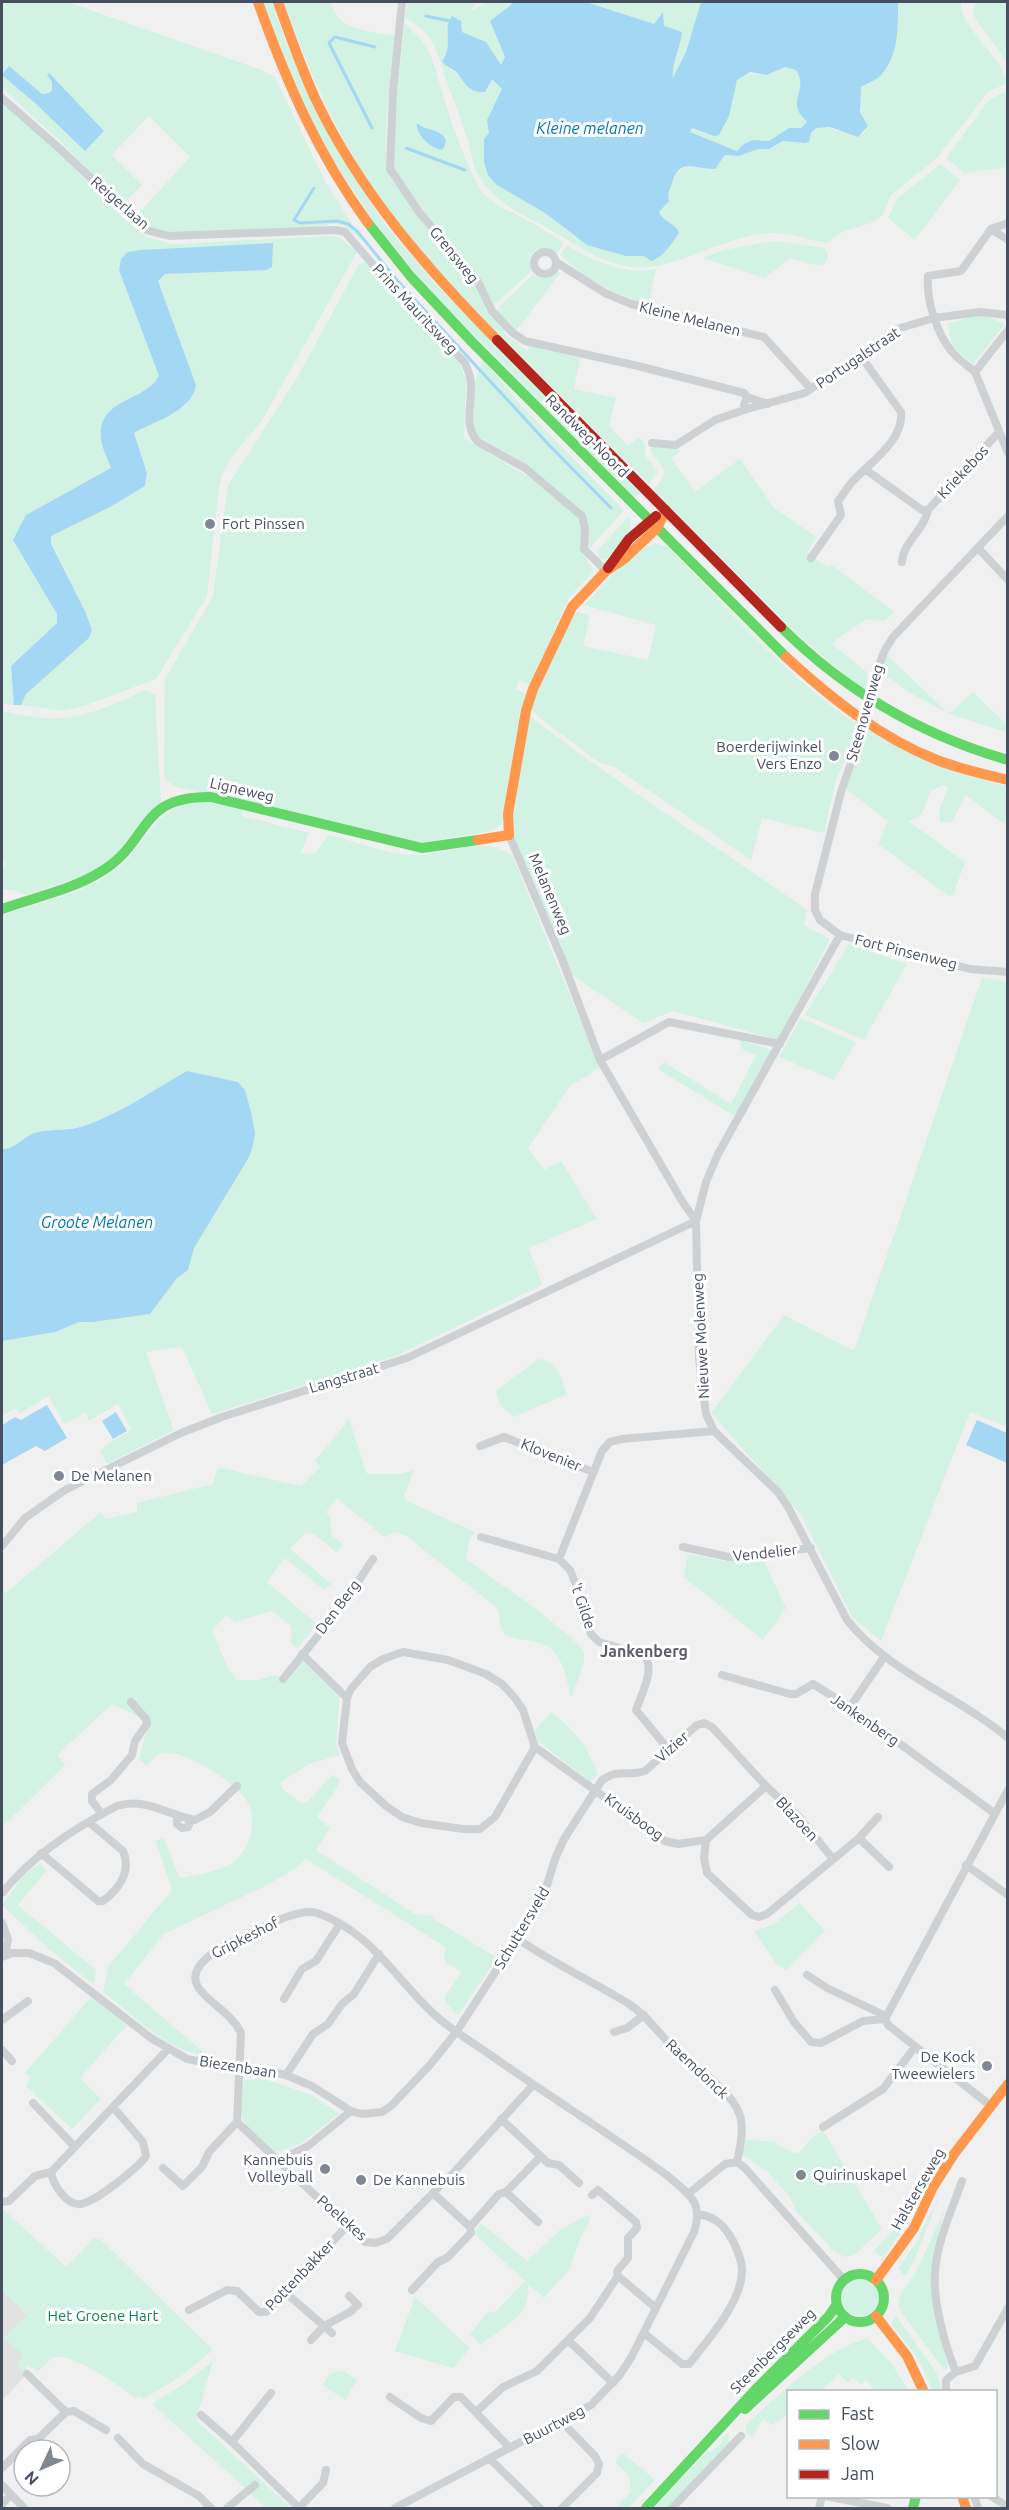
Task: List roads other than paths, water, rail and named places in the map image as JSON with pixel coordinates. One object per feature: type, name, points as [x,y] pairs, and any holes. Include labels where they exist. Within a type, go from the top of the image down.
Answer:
[{"type":"main road","name":"Randweg-Noord","points":[[258,2],[286,81],[325,158],[374,232],[427,295],[774,646],[820,689],[853,714],[899,743],[928,757],[1008,780]]},
{"type":"main road","name":"Randweg-Noord","points":[[278,2],[303,72],[348,158],[389,221],[440,282],[799,645],[862,695],[917,728],[966,749],[1008,760]]},
{"type":"main road","name":"Melanenweg","points":[[508,835],[508,814],[516,761],[533,689],[572,607],[606,571],[624,559],[666,510]]},
{"type":"main road","name":"Ligneweg","points":[[2,909],[102,871],[120,858],[160,808],[190,796],[211,797],[422,848],[508,835]]},
{"type":"main road","name":"Halsterseweg","points":[[876,2280],[914,2228],[933,2187],[954,2154],[1008,2084]]},
{"type":"main road","points":[[858,2274],[868,2275],[876,2280],[884,2295],[883,2307],[876,2316],[865,2322],[845,2317],[837,2304],[837,2294],[844,2280],[858,2274]]},
{"type":"main road","name":"Steenbergseweg","points":[[645,2508],[730,2420],[760,2383],[828,2317],[837,2304]]},
{"type":"main road","points":[[876,2316],[907,2356],[924,2390]]},
{"type":"main road","name":"Steenbergseweg","points":[[730,2420],[743,2411],[845,2317]]},
{"type":"street","name":"Grensweg","points":[[402,2],[393,92],[390,169],[419,212],[478,282],[492,311],[513,333],[525,341],[744,393],[747,397],[768,404]]},
{"type":"street","name":"Reigerlaan","points":[[2,98],[146,230],[169,236],[345,232],[365,254]]},
{"type":"street","points":[[991,229],[1008,223]]},
{"type":"street","points":[[991,229],[1008,240]]},
{"type":"street","name":"Kriekebos","points":[[991,229],[961,271],[928,276],[931,310],[934,318],[952,352],[975,372],[998,434],[1008,453]]},
{"type":"street","name":"Prins Mauritsweg","points":[[365,254],[387,281],[465,363],[471,379],[469,424],[473,436],[478,442],[525,468],[582,516],[585,528],[584,549],[606,571]]},
{"type":"street","name":"Kleine Melanen","points":[[556,262],[605,293],[631,304],[764,337],[811,389]]},
{"type":"street","name":"Portugalstraat","points":[[652,443],[676,445],[715,420],[811,389],[897,329],[934,318],[980,312],[1008,315]]},
{"type":"street","points":[[975,372],[1008,330]]},
{"type":"street","points":[[811,558],[841,514],[838,501],[897,433],[902,422],[902,412],[860,355]]},
{"type":"street","points":[[747,397],[744,405],[747,409]]},
{"type":"street","name":"Kriekebos","points":[[902,562],[906,549],[927,519],[928,510],[998,434]]},
{"type":"street","name":"Kriekebos","points":[[866,470],[922,510],[928,510]]},
{"type":"street","name":"Steenovenweg","points":[[815,910],[815,894],[841,792],[884,652],[893,637],[1008,516]]},
{"type":"street","points":[[978,548],[1008,580]]},
{"type":"street","name":"Melanenweg","points":[[508,835],[562,958],[600,1060],[696,1221]]},
{"type":"street","name":"Fort Pinsenweg","points":[[815,910],[820,920],[840,935],[970,969],[1008,972]]},
{"type":"street","name":"Nieuwe Molenweg","points":[[840,935],[718,1154],[706,1182],[696,1221],[699,1359],[706,1414],[714,1431],[778,1492],[811,1548],[848,1620],[860,1635],[884,1658],[987,1721],[1008,1738]]},
{"type":"street","points":[[600,1060],[669,1022],[700,1026],[780,1044]]},
{"type":"street","name":"Langstraat","points":[[2,1546],[25,1518],[65,1491],[181,1433],[222,1417],[407,1359],[696,1221]]},
{"type":"street","name":"Klovenier","points":[[480,1446],[504,1437],[593,1472],[602,1451],[610,1443],[622,1439],[714,1431]]},
{"type":"street","points":[[481,1537],[559,1559],[593,1472]]},
{"type":"street","name":"Vendelier","points":[[683,1547],[729,1557],[811,1548]]},
{"type":"street","name":"Den Berg","points":[[283,1679],[342,1606],[373,1559]]},
{"type":"street","name":"'t Gilde","points":[[559,1559],[570,1570],[578,1587],[591,1634],[599,1642],[644,1655],[647,1659],[649,1675],[636,1710],[669,1750]]},
{"type":"street","points":[[535,1747],[495,1817],[480,1829],[422,1823],[402,1817],[386,1806],[360,1782],[352,1769],[342,1743],[347,1698],[351,1689],[370,1667],[383,1659],[403,1652],[448,1660],[486,1674],[502,1684],[523,1710],[535,1747],[595,1789]]},
{"type":"street","points":[[302,1654],[347,1698]]},
{"type":"street","points":[[850,1707],[884,1658]]},
{"type":"street","name":"Jankenberg","points":[[722,1675],[790,1694],[796,1694],[813,1684],[850,1707],[994,1813]]},
{"type":"street","points":[[102,1814],[93,1802],[92,1794],[111,1780],[132,1755],[135,1741],[147,1724],[146,1719],[131,1702]]},
{"type":"street","name":"Vizier","points":[[595,1789],[611,1773],[636,1774],[645,1771],[697,1725],[704,1723],[712,1727],[766,1786]]},
{"type":"street","points":[[2,1893],[24,1866],[102,1814],[129,1802],[149,1805],[195,1820],[210,1812],[237,1786]]},
{"type":"street","name":"Blazoen","points":[[706,1840],[766,1786],[800,1818],[833,1859]]},
{"type":"street","name":"Kruisboog","points":[[595,1789],[665,1841],[678,1844],[706,1840]]},
{"type":"street","name":"Schuttersveld","points":[[457,2031],[543,1898],[564,1839],[595,1789]]},
{"type":"street","points":[[991,2106],[888,2025],[886,2018],[1008,1790]]},
{"type":"street","points":[[706,1840],[705,1866],[710,1877],[752,1915],[759,1917],[767,1914],[859,1838],[878,1817]]},
{"type":"street","points":[[41,1854],[103,1901],[123,1880],[127,1865],[126,1858],[123,1851],[90,1822]]},
{"type":"street","points":[[859,1838],[889,1867]]},
{"type":"street","points":[[966,1865],[1008,1895]]},
{"type":"street","name":"Gripkeshof","points":[[239,2069],[241,2033],[236,2024],[198,1987],[195,1978],[198,1968],[218,1949],[301,1911],[316,1913],[364,1941],[379,1954],[436,2016],[457,2031]]},
{"type":"street","points":[[2,1923],[8,1943],[19,1953]]},
{"type":"street","points":[[284,1999],[302,1969],[316,1961],[339,1925]]},
{"type":"street","name":"Raemdonck","points":[[518,1939],[549,1961],[644,2015],[674,2049],[724,2092],[739,2111],[742,2120],[737,2162]]},
{"type":"street","name":"Biezenbaan","points":[[3,1956],[8,1943]]},
{"type":"street","name":"Biezenbaan","points":[[3,1956],[29,1953],[54,1963],[168,2049],[187,2059],[286,2075],[312,2086],[351,2111]]},
{"type":"street","points":[[286,2075],[313,2034],[328,2024],[342,2004],[354,1994],[379,1954]]},
{"type":"street","points":[[807,1975],[827,1988],[886,2018]]},
{"type":"street","points":[[775,1990],[794,2022],[811,2042],[821,2043],[863,2021],[886,2018]]},
{"type":"street","points":[[2,2020],[28,2001]]},
{"type":"street","points":[[614,2032],[627,2028],[644,2015]]},
{"type":"street","points":[[279,2160],[308,2146],[351,2111],[370,2114],[387,2110],[430,2065],[457,2031],[668,2176],[695,2201],[698,2214],[711,2216],[718,2221],[735,2245],[742,2271],[736,2296],[688,2364],[680,2362],[644,2333]]},
{"type":"street","points":[[823,2127],[882,2089],[915,2047]]},
{"type":"street","points":[[2,2202],[9,2201],[35,2176],[51,2172],[168,2049]]},
{"type":"street","points":[[2,2050],[12,2061]]},
{"type":"street","points":[[164,2168],[186,2188],[202,2167],[209,2152],[237,2122],[239,2069]]},
{"type":"street","name":"Poelekes","points":[[237,2122],[347,2226],[366,2242],[375,2243],[387,2239],[433,2193],[533,2085]]},
{"type":"street","points":[[33,2103],[75,2147]]},
{"type":"street","points":[[51,2172],[52,2178],[64,2196],[74,2203],[82,2204],[110,2189],[142,2161],[146,2150],[143,2142],[113,2107]]},
{"type":"street","points":[[501,2119],[548,2163],[559,2165],[579,2183]]},
{"type":"street","points":[[412,2290],[438,2262],[447,2258],[470,2236],[470,2227],[499,2194],[506,2192],[541,2157]]},
{"type":"street","points":[[688,2194],[724,2164],[737,2162],[744,2167],[844,2280]]},
{"type":"street","points":[[956,2372],[949,2355],[940,2317],[934,2275],[938,2252],[962,2181]]},
{"type":"street","points":[[477,2412],[503,2387],[537,2371],[568,2340],[598,2308],[618,2276],[617,2271],[628,2258],[628,2238],[637,2228],[636,2222],[598,2190],[592,2195]]},
{"type":"street","points":[[506,2192],[538,2222]]},
{"type":"street","points":[[433,2193],[470,2227]]},
{"type":"street","name":"Buurtweg","points":[[395,2508],[591,2405],[614,2383],[632,2358],[694,2232],[698,2214]]},
{"type":"street","name":"Pottenbakker","points":[[189,2310],[227,2290],[237,2291],[257,2310],[264,2313],[347,2226]]},
{"type":"street","points":[[618,2276],[656,2308]]},
{"type":"street","points":[[286,2292],[332,2333]]},
{"type":"street","points":[[311,2340],[324,2326],[358,2305],[349,2296]]},
{"type":"street","points":[[946,2390],[946,2380],[956,2372],[975,2366],[1008,2308]]},
{"type":"street","points":[[568,2340],[614,2383]]},
{"type":"street","points":[[27,2374],[66,2412]]},
{"type":"street","points":[[232,2442],[271,2393]]},
{"type":"street","points":[[390,2397],[427,2421],[434,2420],[457,2396],[477,2412],[510,2448]]},
{"type":"street","points":[[2,2468],[30,2440],[38,2439],[66,2412],[74,2411],[106,2430]]},
{"type":"street","points":[[201,2415],[299,2508],[323,2483],[326,2470]]},
{"type":"street","points":[[561,2421],[595,2456],[599,2464],[597,2473],[562,2508]]},
{"type":"street","points":[[672,2508],[741,2436]]},
{"type":"street","points":[[118,2438],[143,2464],[199,2496],[211,2508]]},
{"type":"street","points":[[490,2459],[540,2508]]},
{"type":"street","points":[[2,2485],[24,2508]]},
{"type":"street","points":[[227,2508],[255,2485]]},
{"type":"street","points":[[2,2504],[11,2495]]},
{"type":"street","points":[[834,2498],[887,2508]]},
{"type":"street","points":[[994,2498],[1008,2507]]},
{"type":"water","name":"Kleine melanen","points":[[586,2],[654,24],[663,12],[664,26],[682,32],[673,67],[673,78],[686,52],[701,2],[898,2],[897,31],[891,59],[879,77],[861,87],[860,112],[868,126],[858,137],[830,127],[816,128],[811,133],[809,142],[783,141],[769,149],[758,149],[739,156],[725,155],[715,169],[684,167],[675,175],[668,196],[669,201],[659,212],[663,218],[675,226],[679,233],[664,253],[651,261],[644,256],[626,256],[587,245],[545,213],[497,185],[488,175],[484,162],[484,139],[489,133],[487,120],[502,89],[492,79],[485,92],[475,91],[442,61],[448,48],[448,27],[452,16],[461,21],[462,32],[486,42],[501,65],[505,57],[490,21],[512,3]],"holes":[[[785,67],[796,70],[800,82],[798,110],[807,122],[801,128],[789,128],[769,141],[753,140],[744,144],[737,151],[690,132],[692,128],[714,136],[719,135],[729,116],[737,80],[750,72],[767,75]]]},
{"type":"water","points":[[9,66],[42,94],[52,90],[52,82],[47,75],[49,73],[104,131],[85,151],[2,75]]},
{"type":"water","points":[[417,123],[443,136],[446,140],[442,150],[433,147],[425,140],[417,128]]},
{"type":"water","points":[[273,243],[272,267],[266,270],[165,274],[158,281],[196,385],[193,394],[188,402],[171,414],[134,433],[147,473],[145,486],[110,507],[51,536],[51,544],[85,611],[92,630],[89,638],[26,694],[21,705],[14,705],[11,666],[57,623],[57,614],[13,540],[26,515],[111,468],[101,441],[102,424],[114,407],[144,391],[159,376],[119,270],[121,259],[128,252],[141,250]]},
{"type":"water","name":"Groote Melanen","points":[[187,1071],[238,1082],[245,1090],[255,1133],[249,1157],[194,1248],[188,1270],[177,1278],[150,1314],[79,1322],[55,1332],[2,1341],[2,1149],[12,1147],[38,1132],[78,1128],[98,1121]]},
{"type":"water","points":[[47,1405],[67,1438],[45,1451],[36,1446],[2,1465],[2,1425],[15,1417],[21,1420]]},
{"type":"water","points":[[116,1412],[127,1431],[113,1439],[102,1421]]},
{"type":"water","points":[[977,1420],[1007,1433],[1007,1463],[966,1445]]},
{"type":"waterway","points":[[426,16],[450,21]]},
{"type":"waterway","points":[[372,128],[329,43],[335,37],[375,47]]},
{"type":"waterway","points":[[406,148],[465,170]]},
{"type":"waterway","points":[[314,188],[294,220],[300,223],[337,221],[348,224],[357,231],[396,279],[549,445],[611,508]]},
{"type":"place","name":"Fort Pinssen","points":[[210,524]]},
{"type":"place","name":"Boerderijwinkel Vers Enzo","points":[[834,756]]},
{"type":"place","name":"De Melanen","points":[[59,1476]]},
{"type":"place","name":"De Kock Tweewielers","points":[[987,2066]]},
{"type":"place","name":"Kannebuis Volleyball","points":[[325,2169]]},
{"type":"place","name":"Quirinuskapel","points":[[801,2175]]},
{"type":"place","name":"De Kannebuis","points":[[361,2180]]},
{"type":"district","name":"Jankenberg","points":[[644,1651]]},
{"type":"park label","name":"Het Groene Hart","points":[[103,2316]]}]
